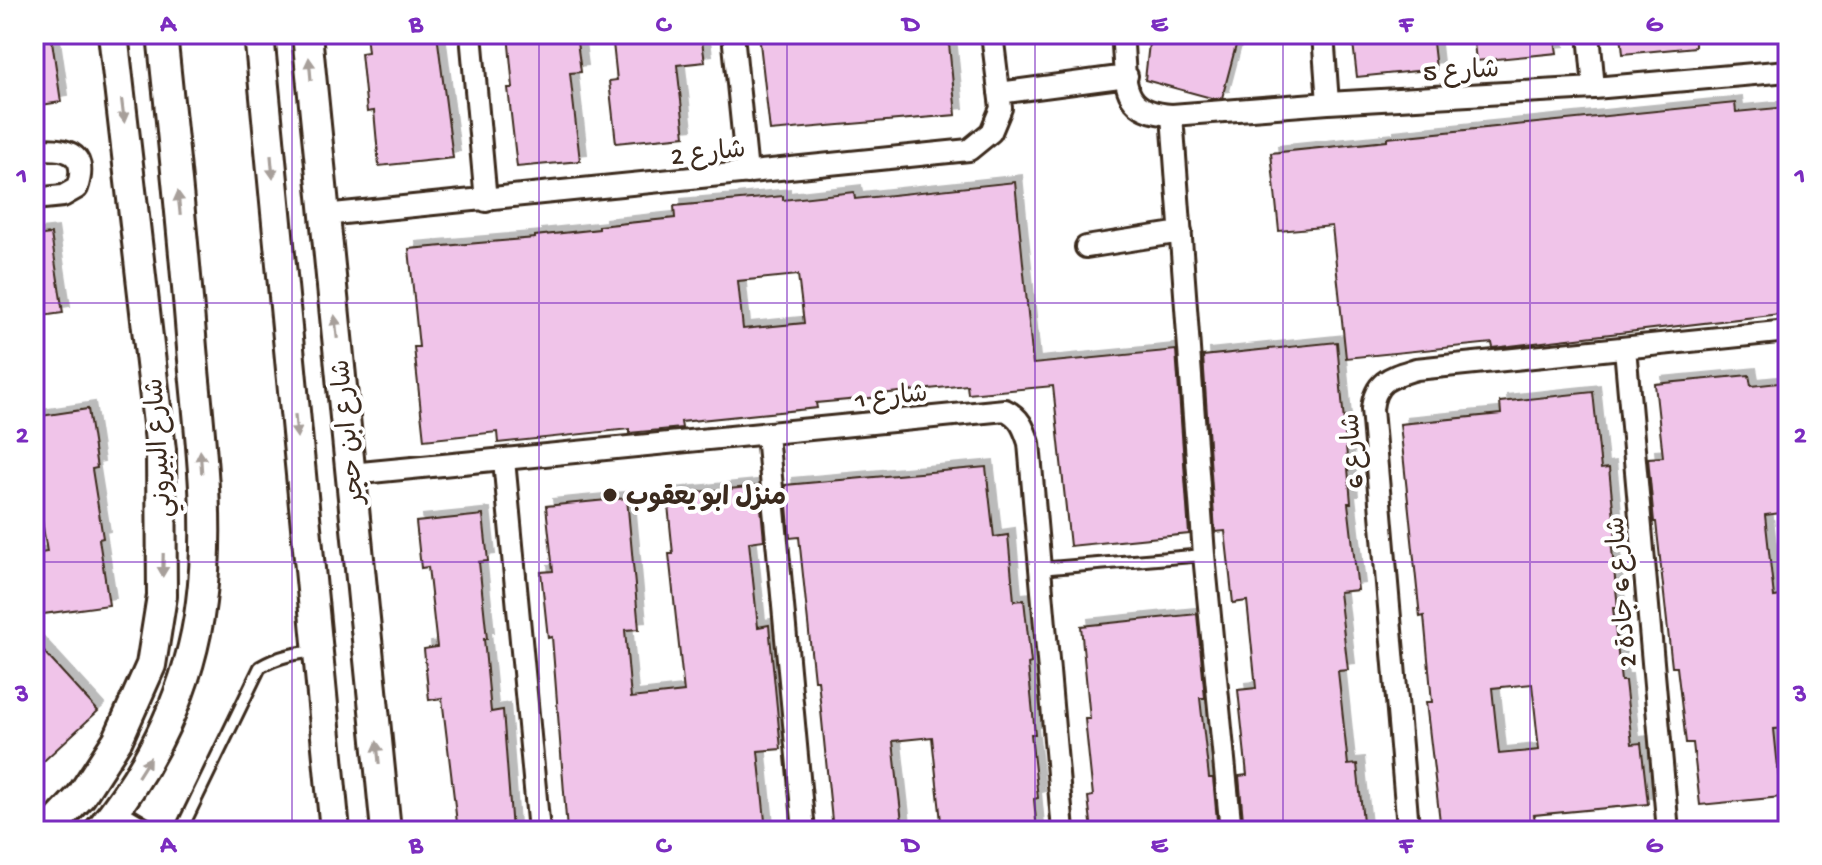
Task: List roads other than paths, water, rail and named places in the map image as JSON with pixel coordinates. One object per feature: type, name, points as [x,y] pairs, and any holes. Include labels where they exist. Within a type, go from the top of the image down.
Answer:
[{"type":"street","name":"شارع البيروني","points":[[48,831],[81,796],[118,739],[151,665],[162,596],[161,450],[113,34]]},
{"type":"street","name":"شارع البيروني","points":[[99,831],[118,808],[157,747],[186,674],[201,602],[205,530],[188,291],[162,34]]},
{"type":"street","name":"شارع ابن حجر","points":[[259,34],[335,831]]},
{"type":"street","name":"شارع ابن حجر","points":[[307,34],[386,831]]},
{"type":"street","points":[[471,34],[486,201]]},
{"type":"street","points":[[733,34],[747,173]]},
{"type":"street","name":"شارع 2","points":[[324,215],[969,150],[991,132],[1001,108],[992,34]]},
{"type":"street","points":[[999,93],[1127,76],[1122,34]]},
{"type":"street","points":[[1323,34],[1328,103]]},
{"type":"street","points":[[1589,34],[1594,88]]},
{"type":"street","name":"شارع 5","points":[[1127,76],[1129,93],[1137,107],[1150,114],[1172,115],[1594,88],[1788,71]]},
{"type":"street","points":[[1172,115],[1204,555],[1231,831]]},
{"type":"street","points":[[34,150],[58,147],[67,150],[81,172],[77,188],[71,193],[34,199]]},
{"type":"street","points":[[1086,247],[1181,232]]},
{"type":"street","points":[[140,251],[148,256],[167,258],[184,247]]},
{"type":"street","points":[[144,296],[151,289],[170,284],[188,291]]},
{"type":"street","name":"شارع 6","points":[[1410,831],[1373,396],[1385,381],[1416,369],[1788,331]]},
{"type":"street","name":"شارع 6 جادة 2","points":[[1625,348],[1668,831]]},
{"type":"street","name":"شارع 1","points":[[351,474],[1005,410],[1013,413],[1029,443],[1063,831]]},
{"type":"street","points":[[767,434],[804,831]]},
{"type":"street","points":[[504,460],[539,831]]},
{"type":"lane","points":[[1039,569],[1204,555]]},
{"type":"lane","points":[[176,831],[183,826],[260,667],[293,653],[318,651]]},
{"type":"lane","points":[[118,808],[157,831]]},
{"type":"place","name":"منزل ابو يعقوب","points":[[610,495]]}]
